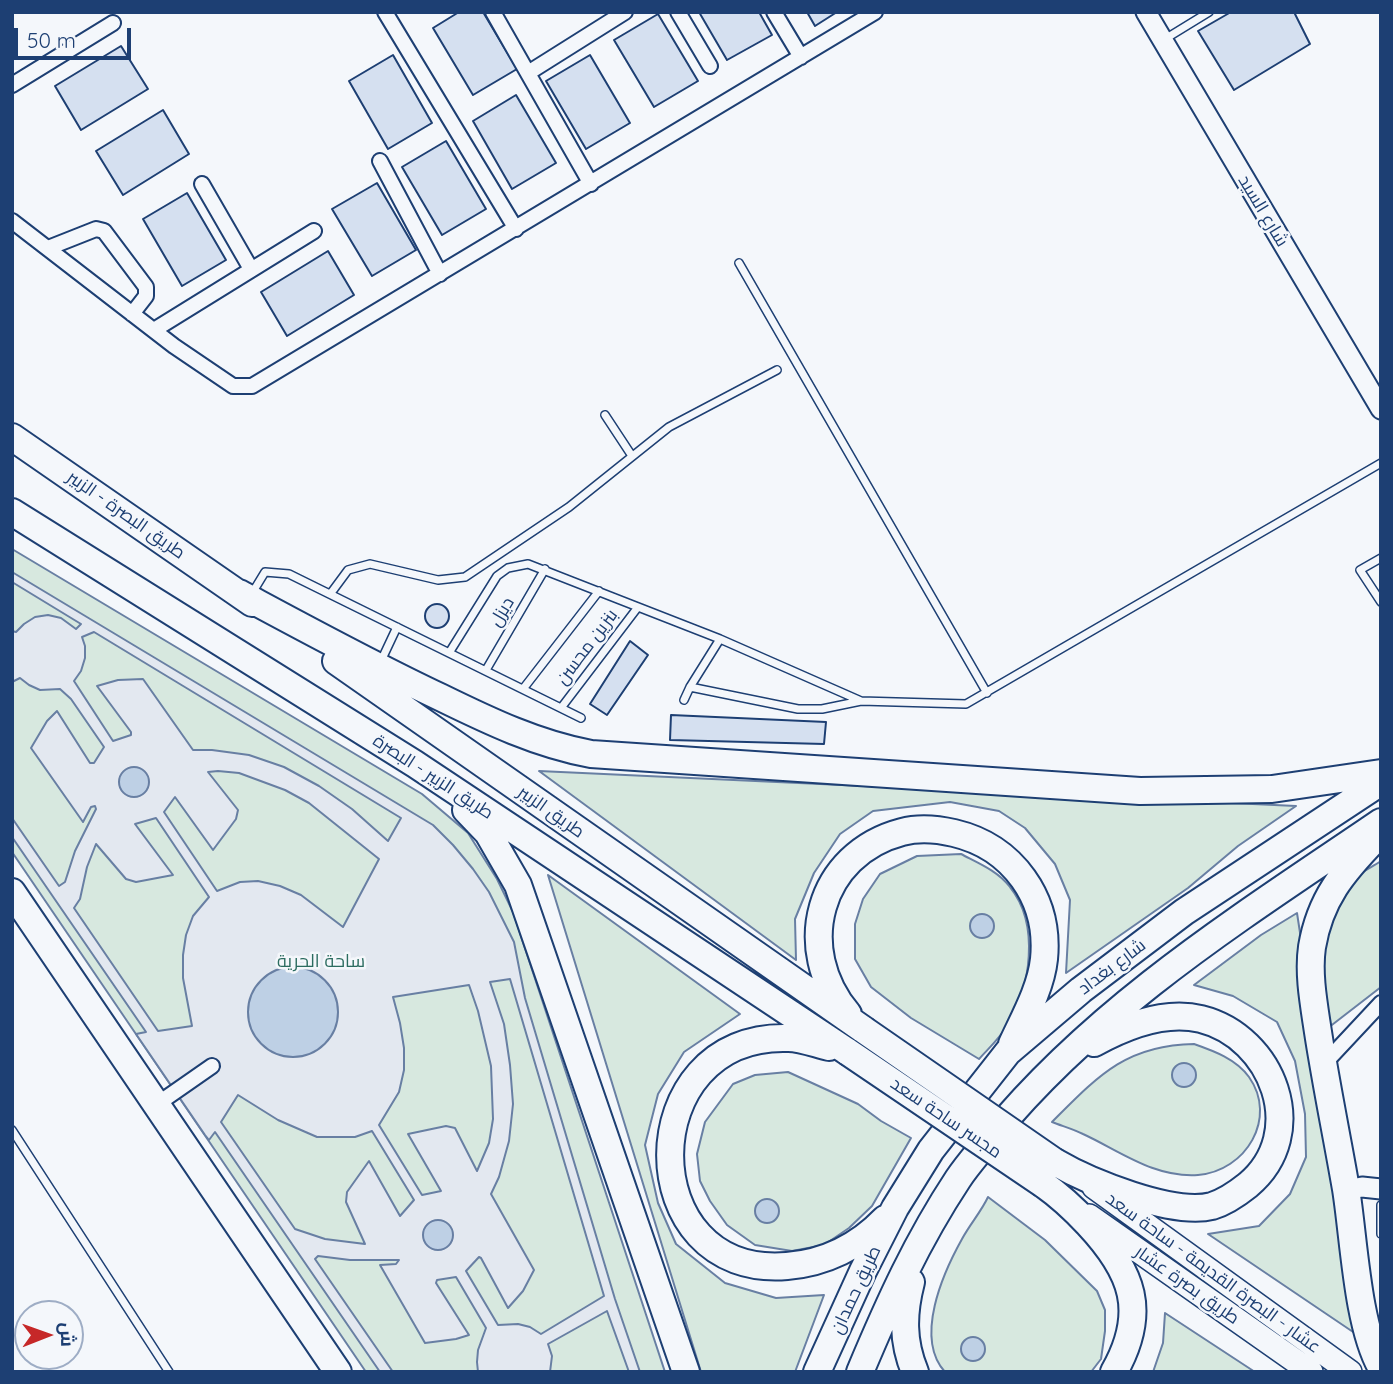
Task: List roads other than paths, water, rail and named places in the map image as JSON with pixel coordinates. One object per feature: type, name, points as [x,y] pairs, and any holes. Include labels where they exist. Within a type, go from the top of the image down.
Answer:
[{"type":"highway","name":"طريق البصرة - الزبير","points":[[12,437],[244,596]]},
{"type":"highway","name":"طريق الزبير - البصرة","points":[[12,512],[415,764],[848,1052]]},
{"type":"highway","points":[[244,596],[378,667],[536,741],[591,754],[1140,791],[1272,789],[1381,773]]},
{"type":"highway","name":"طريق الزبير","points":[[244,596],[864,1030]]},
{"type":"highway","points":[[415,764],[488,833],[518,886],[686,1372]]},
{"type":"highway","name":"شارع بغداد","points":[[895,1208],[931,1150],[1008,1052],[1081,990],[1184,912],[1381,782]]},
{"type":"highway","name":"شارع بغداد","points":[[929,1227],[960,1176],[1017,1105],[1062,1060],[1184,957],[1381,822]]},
{"type":"highway","points":[[864,1030],[845,1011],[825,973],[817,941],[819,915],[839,873],[853,858],[876,842],[903,831],[933,828],[970,837],[988,846],[1013,863],[1034,894],[1042,924],[1044,960],[1031,1002],[1008,1052]]},
{"type":"highway","points":[[1381,833],[1334,886],[1322,907],[1312,949],[1313,996],[1364,1314],[1381,1367]]},
{"type":"highway","points":[[12,892],[338,1372]]},
{"type":"highway","points":[[1059,1180],[1189,1208],[1212,1206],[1236,1194],[1258,1177],[1277,1138],[1280,1117],[1278,1094],[1272,1077],[1260,1058],[1236,1034],[1198,1018],[1173,1017],[1142,1022],[1111,1034],[1062,1060]]},
{"type":"highway","name":"مجسر ساحة سعد","points":[[864,1030],[1059,1180]]},
{"type":"highway","points":[[848,1052],[790,1038],[762,1040],[733,1049],[706,1067],[690,1086],[676,1112],[670,1136],[669,1167],[675,1194],[689,1221],[718,1251],[743,1263],[769,1267],[810,1264],[832,1256],[869,1236],[895,1208]]},
{"type":"highway","name":"مجسر ساحة سعد","points":[[848,1052],[1059,1180]]},
{"type":"highway","points":[[1059,1180],[1122,1266],[1130,1290],[1133,1317],[1130,1338],[1114,1372]]},
{"type":"highway","name":"طريق حمدان","points":[[817,1372],[895,1208]]},
{"type":"highway","points":[[915,1372],[909,1358],[904,1327],[906,1301],[929,1227]]},
{"type":"highway","name":"طريق حمدان","points":[[860,1372],[902,1274],[929,1227]]},
{"type":"main road","name":"طريق بصرة عشار","points":[[1059,1180],[1311,1372]]},
{"type":"main road","name":"عشار - البصرة القديمة - ساحة سعد","points":[[1059,1180],[1350,1372]]},
{"type":"street","points":[[385,12],[516,229]]},
{"type":"street","points":[[493,12],[590,184]]},
{"type":"street","points":[[528,73],[625,12]]},
{"type":"street","points":[[678,12],[710,66]]},
{"type":"street","points":[[774,12],[801,57]]},
{"type":"street","points":[[12,221],[153,330],[233,386],[252,386],[875,12]]},
{"type":"street","name":"شارع السيد","points":[[1146,12],[1381,409]]},
{"type":"street","points":[[12,85],[113,23]]},
{"type":"street","points":[[380,161],[440,274]]},
{"type":"street","points":[[202,184],[251,270]]},
{"type":"street","points":[[48,248],[96,229],[104,231],[146,287],[146,296],[132,314]]},
{"type":"street","points":[[153,330],[314,231]]},
{"type":"street","points":[[1323,1065],[1381,1003]]},
{"type":"street","points":[[156,1105],[212,1066]]},
{"type":"street","points":[[1346,1189],[1381,1189]]},
{"type":"lane","points":[[1161,41],[1209,12]]},
{"type":"lane","points":[[738,263],[987,693]]},
{"type":"lane","points":[[331,593],[348,570],[370,564],[438,580],[465,577],[550,521],[669,427],[777,370]]},
{"type":"lane","points":[[605,415],[632,456]]},
{"type":"lane","points":[[690,687],[798,709],[822,709],[861,701],[966,704],[1381,463]]},
{"type":"lane","points":[[1380,598],[1360,570],[1381,558]]},
{"type":"lane","points":[[449,653],[497,576],[508,568],[522,564],[535,565],[720,639],[861,701]]},
{"type":"lane","name":"ديزل","points":[[486,670],[545,569]]},
{"type":"lane","points":[[244,596],[265,572],[289,574],[581,718]]},
{"type":"lane","points":[[523,689],[599,591]]},
{"type":"lane","name":"بنزين محسن","points":[[561,708],[638,607]]},
{"type":"lane","points":[[378,667],[397,627]]},
{"type":"lane","points":[[684,700],[720,639]]},
{"type":"lane","points":[[12,1130],[169,1372]]},
{"type":"lane","points":[[1381,1205],[1381,1234]]},
{"type":"water","points":[[134,767],[145,771],[149,782],[145,793],[134,797],[123,793],[119,782],[123,771]]},
{"type":"water","points":[[982,914],[990,918],[994,926],[990,934],[982,938],[974,934],[970,926],[974,918]]},
{"type":"water","points":[[293,967],[310,971],[325,980],[334,995],[338,1012],[334,1029],[325,1044],[310,1053],[293,1057],[276,1053],[261,1044],[252,1029],[248,1012],[252,995],[261,980],[276,971]]},
{"type":"water","points":[[1184,1063],[1192,1067],[1196,1075],[1192,1083],[1184,1087],[1176,1083],[1172,1075],[1176,1067]]},
{"type":"water","points":[[767,1199],[775,1203],[779,1211],[775,1219],[767,1223],[759,1219],[755,1211],[759,1203]]},
{"type":"water","points":[[438,1220],[449,1224],[453,1235],[449,1246],[438,1250],[427,1246],[423,1235],[427,1224]]},
{"type":"water","points":[[973,1337],[981,1341],[985,1349],[981,1357],[973,1361],[965,1357],[961,1349],[965,1341]]},
{"type":"park label","name":"ساحة الحرية","points":[[321,962]]}]
